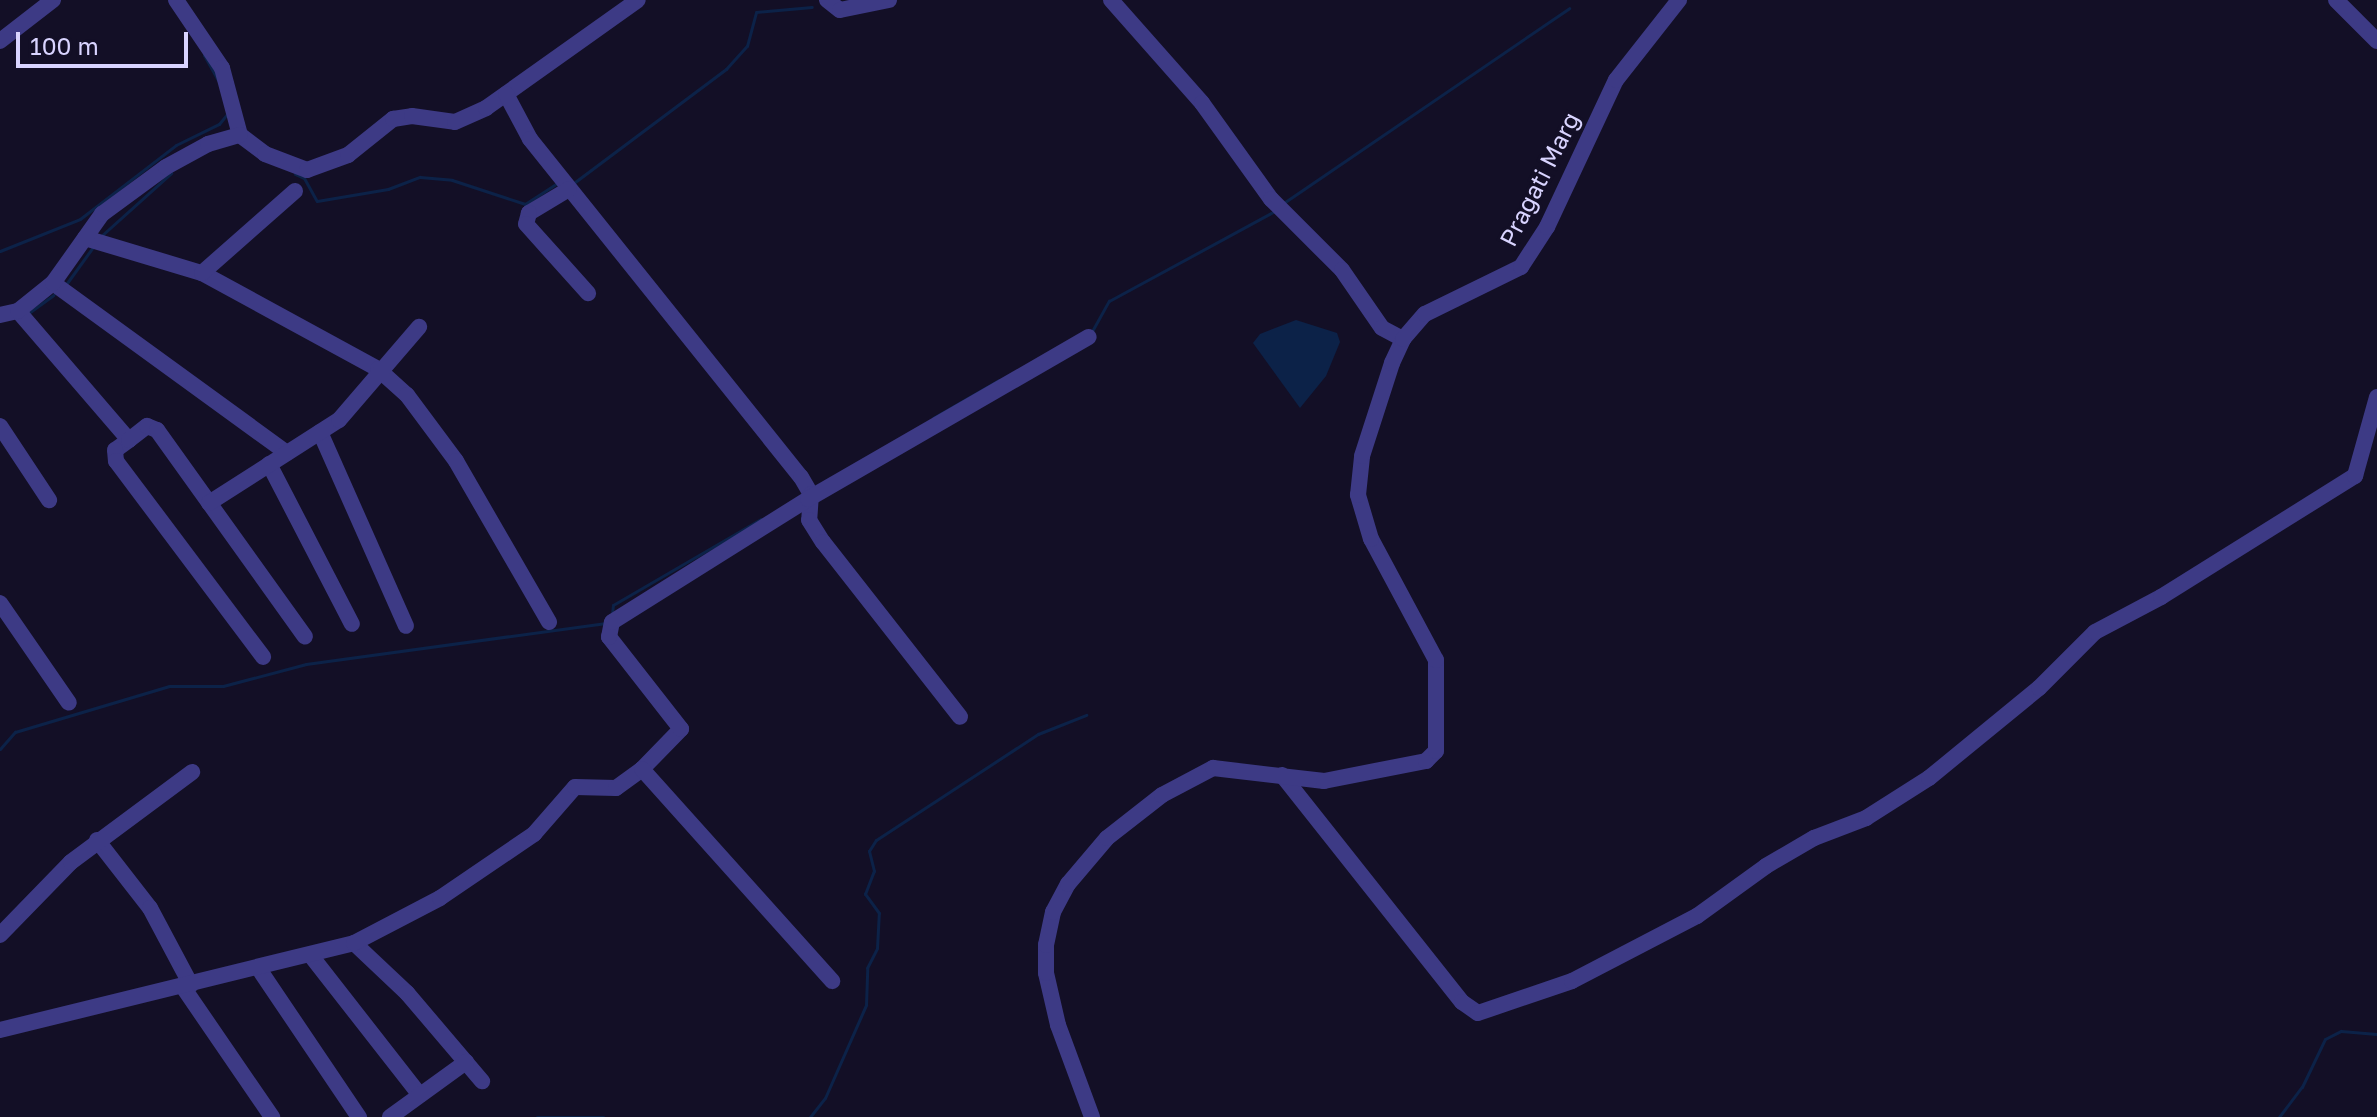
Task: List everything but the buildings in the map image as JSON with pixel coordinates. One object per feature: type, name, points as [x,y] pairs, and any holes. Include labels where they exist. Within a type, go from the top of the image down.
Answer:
[{"type":"street","points":[[0,41],[53,0]]},
{"type":"street","points":[[176,0],[222,68],[240,135],[292,166],[324,168],[393,119],[412,116],[455,122],[506,94],[638,0]]},
{"type":"street","points":[[827,0],[840,10],[889,0]]},
{"type":"street","points":[[1111,0],[1202,103],[1271,199],[1342,270],[1382,328],[1403,339]]},
{"type":"street","name":"Pragati Marg","points":[[1092,1117],[1058,1025],[1046,973],[1053,912],[1068,884],[1107,838],[1201,771],[1282,775],[1324,781],[1412,764],[1432,757],[1438,744],[1436,660],[1371,539],[1358,495],[1362,456],[1403,339],[1425,314],[1521,267],[1547,227],[1616,80],[1679,0]]},
{"type":"street","points":[[2336,0],[2377,41]]},
{"type":"street","points":[[506,94],[530,139],[801,477],[811,494],[808,499],[809,520],[823,542],[960,717]]},
{"type":"street","points":[[0,315],[18,311],[53,283],[102,214],[166,167],[208,144],[240,135]]},
{"type":"street","points":[[569,189],[529,213],[526,224],[588,293]]},
{"type":"street","points":[[202,273],[295,191]]},
{"type":"street","points":[[85,238],[202,273],[378,369],[407,395],[456,461],[549,622]]},
{"type":"street","points":[[53,283],[287,453]]},
{"type":"street","points":[[18,311],[129,440]]},
{"type":"street","points":[[209,503],[339,420],[378,369],[419,327]]},
{"type":"street","points":[[0,1030],[312,957],[354,943],[440,898],[534,834],[575,787],[616,788],[642,769],[681,729],[609,637],[612,622],[808,499],[1089,337]]},
{"type":"street","points":[[1282,775],[1462,1002],[1478,1013],[1572,981],[1697,916],[1778,859],[1814,838],[1866,818],[1929,778],[2039,688],[2095,632],[2161,597],[2355,476],[2377,397]]},
{"type":"street","points":[[0,426],[49,500]]},
{"type":"street","points":[[263,657],[116,461],[115,450],[147,426],[157,430],[305,637]]},
{"type":"street","points":[[320,432],[406,626]]},
{"type":"street","points":[[269,464],[352,624]]},
{"type":"street","points":[[0,603],[69,703]]},
{"type":"street","points":[[642,769],[832,981]]},
{"type":"street","points":[[0,935],[97,840],[192,772]]},
{"type":"street","points":[[97,840],[150,908],[187,986],[272,1117]]},
{"type":"street","points":[[354,943],[482,1081]]},
{"type":"street","points":[[312,957],[420,1095]]},
{"type":"street","points":[[259,969],[359,1117]]},
{"type":"street","points":[[390,1117],[466,1062]]},
{"type":"water","points":[[1296,320],[1337,333],[1340,342],[1326,376],[1300,408],[1253,343],[1260,334]]},
{"type":"waterway","points":[[575,182],[726,69],[747,46],[756,12],[812,7]]},
{"type":"waterway","points":[[1285,202],[1569,8]]},
{"type":"waterway","points":[[204,55],[218,80]]},
{"type":"waterway","points":[[0,251],[80,219],[176,145],[219,124],[227,114]]},
{"type":"waterway","points":[[100,237],[171,173]]},
{"type":"waterway","points":[[295,174],[304,178],[317,201],[388,189],[420,177],[452,180],[525,204],[559,182]]},
{"type":"waterway","points":[[1091,333],[1109,301],[1273,212]]},
{"type":"waterway","points":[[67,283],[93,247]]},
{"type":"waterway","points":[[30,312],[53,295]]},
{"type":"waterway","points":[[933,418],[999,380]]},
{"type":"waterway","points":[[612,614],[613,605],[761,519]]},
{"type":"waterway","points":[[0,749],[15,732],[169,686],[223,686],[306,664],[604,623]]},
{"type":"waterway","points":[[810,1117],[825,1098],[866,1005],[867,968],[877,948],[879,913],[865,894],[874,871],[869,851],[876,840],[1038,734],[1086,715]]},
{"type":"waterway","points":[[2279,1117],[2302,1087],[2325,1039],[2341,1031],[2377,1034]]},
{"type":"waterway","points":[[537,1117],[603,1117]]}]
